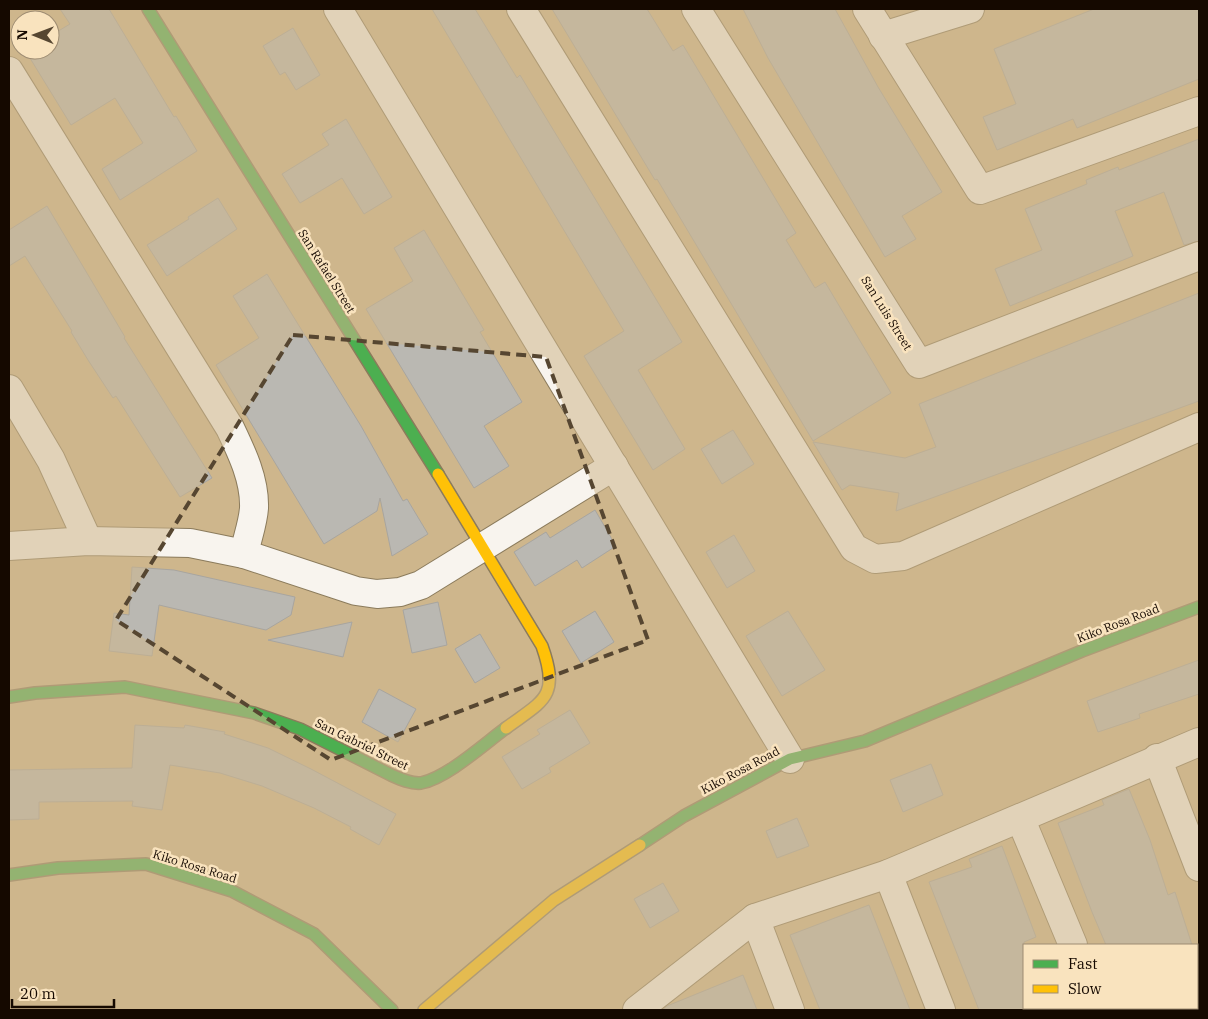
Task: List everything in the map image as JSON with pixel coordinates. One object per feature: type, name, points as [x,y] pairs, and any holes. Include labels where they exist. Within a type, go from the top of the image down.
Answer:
[{"type":"street","name":"San Rafael Street","points":[[148,9],[483,548]]},
{"type":"street","points":[[338,9],[790,759]]},
{"type":"street","points":[[522,9],[854,548],[875,559],[903,556],[1199,426]]},
{"type":"street","name":"San Luis Street","points":[[696,9],[919,364],[1199,256]]},
{"type":"street","points":[[868,9],[980,190],[1199,111]]},
{"type":"street","points":[[883,36],[970,9]]},
{"type":"street","points":[[9,71],[204,386],[243,453],[251,482],[254,509],[244,554]]},
{"type":"street","points":[[9,389],[51,460],[88,541]]},
{"type":"street","points":[[9,546],[88,541],[190,543],[244,554],[356,591],[377,594],[400,592],[421,585],[614,466]]},
{"type":"street","name":"San Gabriel Street","points":[[9,697],[36,692],[125,688],[203,702],[254,714],[300,729],[406,781],[420,782],[434,778],[534,707],[545,698],[550,684],[549,666],[542,646],[483,548]]},
{"type":"street","name":"Kiko Rosa Road","points":[[424,1010],[554,900],[684,816],[790,759],[865,741],[1082,651],[1199,607]]},
{"type":"street","points":[[638,1010],[755,918],[888,874],[1021,820],[1157,758],[1199,742]]},
{"type":"street","points":[[1157,758],[1199,867]]},
{"type":"street","points":[[1021,820],[1073,944]]},
{"type":"street","name":"Kiko Rosa Road","points":[[9,875],[58,868],[146,864],[232,891],[314,934],[392,1010]]},
{"type":"street","points":[[888,874],[941,1010]]},
{"type":"street","points":[[755,918],[790,1010]]},
{"type":"highlighted area","points":[[293,335],[546,357],[648,640],[331,760],[116,620]]},
{"type":"building","points":[[60,9],[109,9],[174,117],[176,116],[197,151],[120,200],[102,169],[143,143],[115,98],[71,125],[31,60],[60,60],[60,30],[70,24]]},
{"type":"building","points":[[432,9],[475,9],[517,78],[520,75],[682,342],[638,370],[685,449],[653,470],[584,356],[624,331]]},
{"type":"building","points":[[552,9],[647,9],[673,51],[683,45],[796,233],[786,240],[815,288],[825,282],[891,393],[813,441],[657,179],[655,180]]},
{"type":"building","points":[[743,9],[835,9],[878,87],[942,192],[902,216],[916,239],[885,257],[768,58]]},
{"type":"building","points":[[1094,9],[1199,9],[1199,79],[1077,128],[1073,119],[997,150],[983,117],[1016,104],[994,49]]},
{"type":"building","points":[[293,28],[320,75],[296,90],[285,72],[280,75],[263,46]]},
{"type":"building","points":[[346,119],[392,197],[364,214],[342,178],[300,203],[282,174],[329,145],[322,134]]},
{"type":"building","points":[[1199,139],[1199,241],[1184,245],[1164,192],[1115,211],[1133,256],[1010,306],[995,269],[1042,250],[1025,209],[1087,184],[1086,180],[1118,167],[1119,170]]},
{"type":"building","points":[[218,198],[237,229],[167,276],[147,245],[189,219],[188,217]]},
{"type":"building","points":[[47,206],[124,338],[212,478],[180,497],[116,396],[113,398],[88,360],[25,256],[9,266],[9,230]]},
{"type":"building","points":[[424,230],[484,330],[480,332],[522,402],[484,426],[509,466],[474,488],[366,309],[413,281],[394,248]]},
{"type":"building","points":[[267,274],[361,426],[403,501],[407,499],[428,534],[392,556],[380,498],[377,511],[324,544],[216,365],[259,338],[233,296]]},
{"type":"building","points":[[1199,293],[1199,401],[896,511],[899,493],[850,485],[842,490],[813,442],[905,458],[936,447],[919,404]]},
{"type":"building","points":[[733,430],[754,464],[722,484],[701,449]]},
{"type":"building","points":[[595,510],[616,546],[582,568],[577,560],[535,586],[514,552],[546,532],[550,538]]},
{"type":"building","points":[[734,535],[755,571],[727,588],[706,552]]},
{"type":"building","points":[[132,567],[174,570],[295,597],[291,615],[266,630],[159,605],[152,656],[109,651],[114,613],[129,615]]},
{"type":"building","points":[[438,602],[447,645],[412,653],[403,610]]},
{"type":"building","points":[[595,611],[614,642],[581,663],[562,631]]},
{"type":"building","points":[[788,611],[825,670],[782,696],[746,636]]},
{"type":"building","points":[[352,622],[343,657],[268,640]]},
{"type":"building","points":[[480,634],[500,668],[475,683],[455,649]]},
{"type":"building","points":[[1199,660],[1199,694],[1139,714],[1140,718],[1098,732],[1087,701]]},
{"type":"building","points":[[379,689],[416,709],[398,742],[362,722]]},
{"type":"building","points":[[570,710],[590,743],[549,768],[551,772],[522,789],[502,757],[540,734],[537,730]]},
{"type":"building","points":[[135,725],[184,728],[185,725],[225,732],[224,734],[268,748],[396,814],[379,845],[350,829],[351,827],[314,808],[262,786],[220,773],[170,765],[162,810],[132,806],[133,801],[39,802],[39,819],[9,820],[9,770],[132,768]]},
{"type":"building","points":[[931,764],[943,795],[903,812],[890,780]]},
{"type":"building","points":[[1129,789],[1150,840],[1168,895],[1175,892],[1192,944],[1106,944],[1058,823],[1104,805],[1102,800]]},
{"type":"building","points":[[797,818],[809,846],[777,858],[766,831]]},
{"type":"building","points":[[1002,846],[1036,937],[1023,944],[1024,1010],[979,1010],[929,882],[972,867],[969,859]]},
{"type":"building","points":[[663,883],[679,911],[650,928],[634,899]]},
{"type":"building","points":[[869,905],[910,1010],[820,1010],[790,935]]},
{"type":"building","points":[[743,975],[757,1010],[662,1010],[667,1006]]},
{"type":"traffic: fast","points":[[148,9],[438,474]]},
{"type":"traffic: fast","points":[[640,845],[684,816],[790,759],[865,741],[1082,651],[1199,607]]},
{"type":"traffic: fast","points":[[9,697],[35,693],[125,687],[254,713],[300,729],[391,775],[417,783],[431,780],[454,768],[506,728]]},
{"type":"traffic: fast","points":[[9,875],[58,868],[146,864],[232,891],[314,934],[392,1010]]},
{"type":"traffic: slow","points":[[438,474],[542,646],[547,663],[549,687],[545,696],[530,711],[506,728]]},
{"type":"traffic: slow","points":[[424,1010],[554,900],[640,845]]}]
